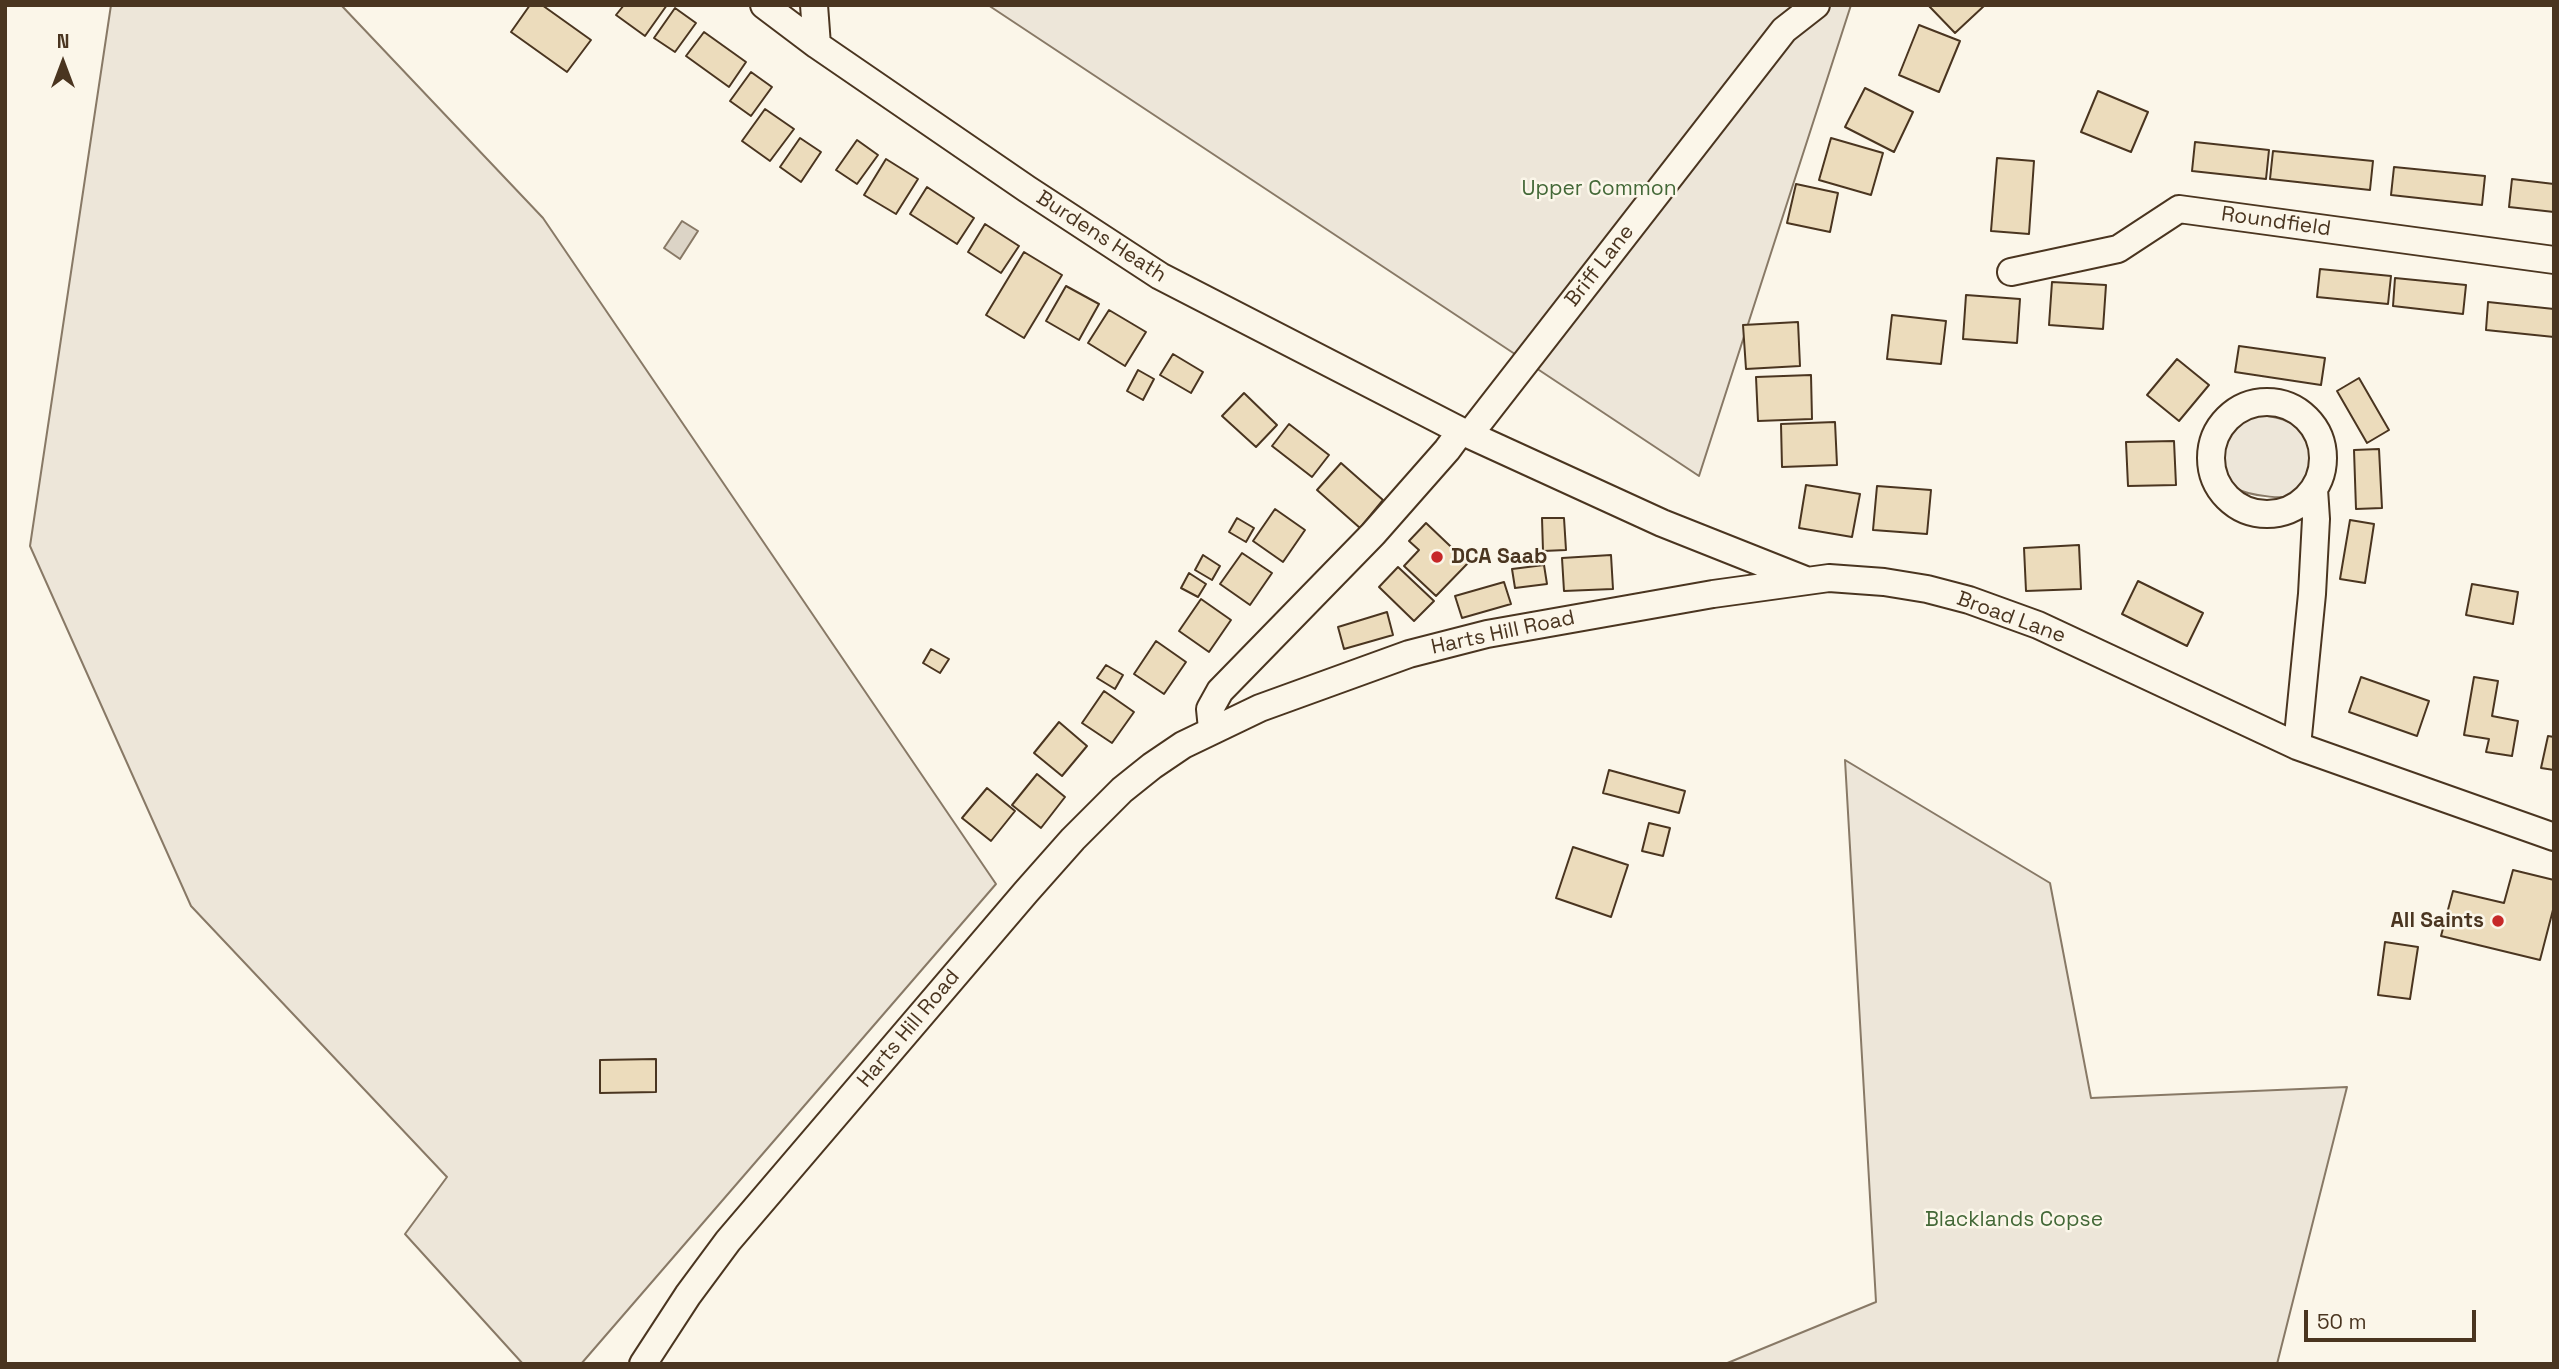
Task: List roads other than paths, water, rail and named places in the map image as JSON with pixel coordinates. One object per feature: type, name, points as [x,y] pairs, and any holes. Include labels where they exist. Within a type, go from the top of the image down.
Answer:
[{"type":"street","name":"Burdens Heath","points":[[764,5],[1027,189],[1160,276],[1465,433]]},
{"type":"street","points":[[814,5],[817,44]]},
{"type":"street","name":"Briff Lane","points":[[1465,433],[1784,30],[1816,5]]},
{"type":"street","name":"Roundfield","points":[[2011,272],[2118,249],[2179,209],[2554,260]]},
{"type":"street","points":[[2297,746],[2312,594],[2316,519],[2314,489],[2321,473],[2323,456],[2315,430],[2297,411],[2281,404],[2263,402],[2246,406],[2231,415],[2219,429],[2212,447],[2211,466],[2217,484],[2229,500],[2245,510],[2264,514],[2283,512],[2301,503],[2314,489]]},
{"type":"street","points":[[1212,729],[1210,709],[1220,691],[1373,534],[1465,433]]},
{"type":"street","name":"Broad Lane","points":[[1465,433],[1662,523],[1805,580],[1829,578],[1884,582],[1969,600],[2038,625],[2297,746],[2554,837]]},
{"type":"street","name":"Harts Hill Road","points":[[656,1359],[688,1295],[728,1241],[1073,839],[1132,782],[1183,745],[1212,729],[1324,683],[1409,654],[1487,634],[1596,613],[1805,580]]},
{"type":"place","name":"DCA Saab","points":[[1437,557]]},
{"type":"place","name":"All Saints","points":[[2498,921]]},
{"type":"park label","name":"Upper Common","points":[[1599,189]]},
{"type":"park label","name":"Blacklands Copse","points":[[2014,1220]]}]
